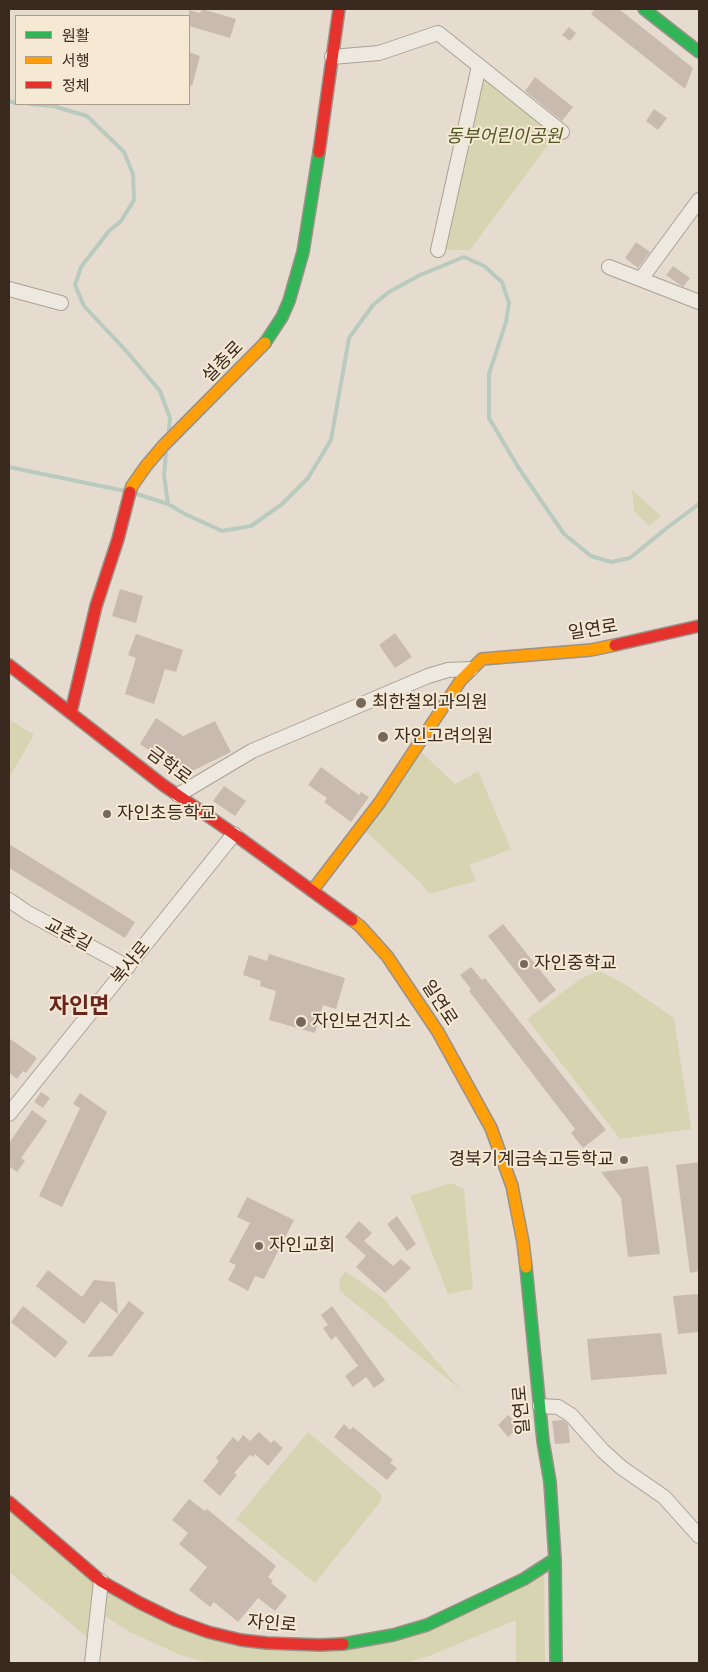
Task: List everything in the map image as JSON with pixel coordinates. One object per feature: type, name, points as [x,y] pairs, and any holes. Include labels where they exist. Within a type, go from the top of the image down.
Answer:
[{"type":"street","name":"설총로","points":[[71,712],[96,606],[126,513],[132,486],[146,466],[164,446],[260,348],[282,316],[289,301],[304,243],[315,180],[322,119],[339,9]]},
{"type":"street","points":[[644,9],[699,52]]},
{"type":"street","points":[[332,57],[379,53],[438,33],[562,132]]},
{"type":"street","points":[[438,250],[479,66]]},
{"type":"street","points":[[641,279],[699,200]]},
{"type":"street","points":[[609,267],[699,302]]},
{"type":"street","points":[[9,288],[61,303]]},
{"type":"street","name":"일연로","points":[[556,1663],[555,1559],[550,1482],[543,1441],[523,1242],[512,1186],[491,1128],[438,1032],[387,956],[360,926],[312,891],[380,802],[461,680],[482,659],[591,650],[699,626]]},
{"type":"street","name":"금학로","points":[[9,665],[163,785],[312,891]]},
{"type":"street","points":[[178,795],[252,751],[428,676],[448,670],[471,669]]},
{"type":"street","name":"북사로","points":[[9,1114],[234,834]]},
{"type":"street","name":"교촌길","points":[[9,900],[28,913],[128,967]]},
{"type":"street","points":[[540,1406],[558,1407],[571,1415],[603,1451],[622,1468],[664,1497],[699,1536]]},
{"type":"street","name":"자인로","points":[[9,1502],[101,1581],[175,1620],[208,1632],[267,1644],[320,1645],[354,1643],[393,1635],[427,1625],[490,1596],[555,1559]]},
{"type":"street","points":[[92,1663],[101,1581]]},
{"type":"green space","name":"동부어린이공원","points":[[479,66],[559,130],[470,250],[438,250]]},
{"type":"green space","points":[[632,490],[661,516],[649,526],[634,511]]},
{"type":"green space","points":[[9,719],[34,735],[9,778]]},
{"type":"green space","points":[[417,748],[455,784],[478,771],[511,849],[469,865],[476,881],[429,894],[420,882],[361,827]]},
{"type":"green space","points":[[599,971],[623,983],[674,1018],[691,1129],[620,1139],[527,1019],[580,979]]},
{"type":"green space","points":[[451,1183],[464,1189],[473,1289],[448,1294],[410,1196]]},
{"type":"green space","points":[[345,1271],[383,1298],[461,1390],[340,1291],[339,1281]]},
{"type":"green space","points":[[308,1432],[381,1494],[381,1501],[315,1583],[236,1519]]},
{"type":"green space","points":[[9,1504],[101,1581],[241,1640],[393,1635],[544,1566],[545,1663],[516,1663],[516,1620],[429,1656],[405,1663],[209,1663],[180,1655],[128,1631],[98,1612],[94,1643],[9,1572]]},
{"type":"building","points":[[202,9],[236,19],[230,38],[190,26],[189,10],[200,13]]},
{"type":"building","points":[[595,9],[619,9],[693,68],[685,89],[591,14]]},
{"type":"building","points":[[569,27],[576,33],[570,41],[562,35]]},
{"type":"building","points":[[190,52],[200,56],[192,86],[190,85]]},
{"type":"building","points":[[535,77],[573,107],[562,121],[525,91]]},
{"type":"building","points":[[654,109],[667,118],[658,130],[646,121]]},
{"type":"building","points":[[636,242],[650,252],[638,268],[625,258]]},
{"type":"building","points":[[673,266],[690,278],[683,287],[666,275]]},
{"type":"building","points":[[120,589],[143,596],[136,623],[112,616]]},
{"type":"building","points":[[395,633],[412,657],[395,668],[379,645]]},
{"type":"building","points":[[136,634],[183,650],[176,672],[165,669],[154,704],[125,694],[136,658],[128,655]]},
{"type":"building","points":[[156,718],[183,736],[215,721],[231,752],[184,775],[140,744]]},
{"type":"building","points":[[321,767],[359,795],[361,792],[369,797],[351,822],[324,802],[327,798],[308,785]]},
{"type":"building","points":[[224,786],[246,801],[235,816],[213,801]]},
{"type":"building","points":[[9,844],[135,922],[125,938],[9,868]]},
{"type":"building","points":[[503,924],[556,990],[540,1003],[488,936]]},
{"type":"building","points":[[269,954],[345,978],[336,1009],[323,1005],[315,1033],[269,1020],[276,991],[260,986],[261,981],[243,975],[249,955],[267,961]]},
{"type":"building","points":[[471,967],[482,980],[485,978],[606,1130],[583,1148],[571,1133],[575,1129],[469,991],[471,989],[460,975]]},
{"type":"building","points":[[9,1038],[37,1058],[26,1073],[23,1071],[17,1079],[9,1073]]},
{"type":"building","points":[[41,1092],[50,1098],[43,1108],[34,1102]]},
{"type":"building","points":[[80,1093],[107,1112],[62,1207],[39,1196],[80,1108],[73,1104]]},
{"type":"building","points":[[32,1110],[47,1121],[21,1158],[25,1161],[17,1172],[9,1166],[9,1143]]},
{"type":"building","points":[[699,1162],[699,1271],[690,1273],[676,1165]]},
{"type":"building","points":[[648,1166],[660,1254],[628,1257],[621,1198],[601,1172]]},
{"type":"building","points":[[247,1197],[294,1220],[264,1279],[255,1276],[248,1291],[228,1280],[236,1265],[229,1262],[250,1223],[237,1217]]},
{"type":"building","points":[[397,1216],[416,1244],[407,1251],[387,1224]]},
{"type":"building","points":[[359,1221],[372,1233],[364,1241],[393,1266],[401,1259],[411,1268],[385,1293],[356,1267],[366,1256],[345,1237]]},
{"type":"building","points":[[48,1270],[82,1297],[94,1280],[115,1282],[118,1314],[101,1301],[84,1324],[36,1286]]},
{"type":"building","points":[[699,1294],[699,1332],[678,1334],[673,1296]]},
{"type":"building","points":[[129,1301],[144,1313],[112,1356],[87,1357]]},
{"type":"building","points":[[23,1306],[68,1342],[55,1358],[11,1322]]},
{"type":"building","points":[[332,1306],[385,1380],[374,1388],[366,1377],[353,1387],[345,1376],[358,1366],[336,1336],[331,1340],[323,1328],[328,1325],[321,1315]]},
{"type":"building","points":[[661,1333],[667,1374],[591,1380],[587,1339]]},
{"type":"building","points":[[508,1415],[520,1427],[508,1437],[498,1425]]},
{"type":"building","points":[[563,1420],[568,1424],[570,1443],[555,1444],[552,1421]]},
{"type":"building","points":[[344,1424],[350,1430],[353,1427],[393,1460],[390,1463],[397,1468],[387,1480],[334,1437]]},
{"type":"building","points":[[259,1432],[271,1443],[274,1440],[283,1448],[268,1466],[255,1454],[253,1457],[250,1455],[234,1473],[237,1475],[220,1496],[203,1481],[219,1461],[216,1458],[233,1437],[238,1442],[243,1435],[250,1441]]},
{"type":"building","points":[[189,1499],[205,1511],[207,1509],[276,1566],[268,1577],[273,1581],[271,1583],[287,1596],[275,1611],[258,1598],[238,1622],[214,1602],[210,1607],[189,1590],[207,1567],[179,1544],[188,1533],[172,1520]]},
{"type":"waterway","points":[[9,101],[15,103]]},
{"type":"waterway","points":[[41,105],[53,106],[87,116],[124,152],[133,174],[134,200],[121,221],[109,231],[81,267],[75,285],[84,306],[160,391],[170,418],[169,431]]},
{"type":"waterway","points":[[166,453],[164,475],[168,504],[222,531],[251,526],[282,504],[308,478],[331,440],[349,338],[373,305],[389,292],[420,275],[464,257],[484,266],[502,282],[509,303],[506,322],[489,374],[489,418],[518,467],[564,534],[591,556],[611,562],[630,558],[699,504]]},
{"type":"waterway","points":[[9,467],[125,491]]},
{"type":"waterway","points":[[134,493],[168,504]]},
{"type":"traffic: fast","points":[[644,9],[699,52]]},
{"type":"traffic: fast","points":[[265,343],[282,317],[289,301],[303,252],[319,152]]},
{"type":"traffic: fast","points":[[526,1267],[543,1441],[550,1482],[555,1559],[556,1663]]},
{"type":"traffic: fast","points":[[343,1644],[393,1635],[427,1625],[524,1579],[555,1559]]},
{"type":"traffic: slow","points":[[130,492],[146,466],[163,446],[265,343]]},
{"type":"traffic: slow","points":[[312,891],[380,802],[461,680],[482,659],[591,650],[615,645]]},
{"type":"traffic: slow","points":[[352,920],[360,926],[387,956],[438,1032],[491,1128],[512,1186],[526,1267]]},
{"type":"traffic: jam","points":[[319,152],[339,9]]},
{"type":"traffic: jam","points":[[71,712],[96,606],[118,539],[130,492]]},
{"type":"traffic: jam","points":[[615,645],[699,626]]},
{"type":"traffic: jam","points":[[9,665],[163,785],[352,920]]},
{"type":"traffic: jam","points":[[9,1502],[101,1581],[175,1620],[208,1632],[241,1640],[267,1643],[343,1644]]},
{"type":"place","name":"최한철외과의원","points":[[361,703]]},
{"type":"place","name":"자인고려의원","points":[[383,737]]},
{"type":"place","name":"자인초등학교","points":[[107,814]]},
{"type":"place","name":"자인중학교","points":[[524,964]]},
{"type":"place","name":"자인보건지소","points":[[301,1022]]},
{"type":"place","name":"경북기계금속고등학교","points":[[624,1160]]},
{"type":"place","name":"자인교회","points":[[259,1246]]},
{"type":"district","name":"자인면","points":[[79,1007]]}]
